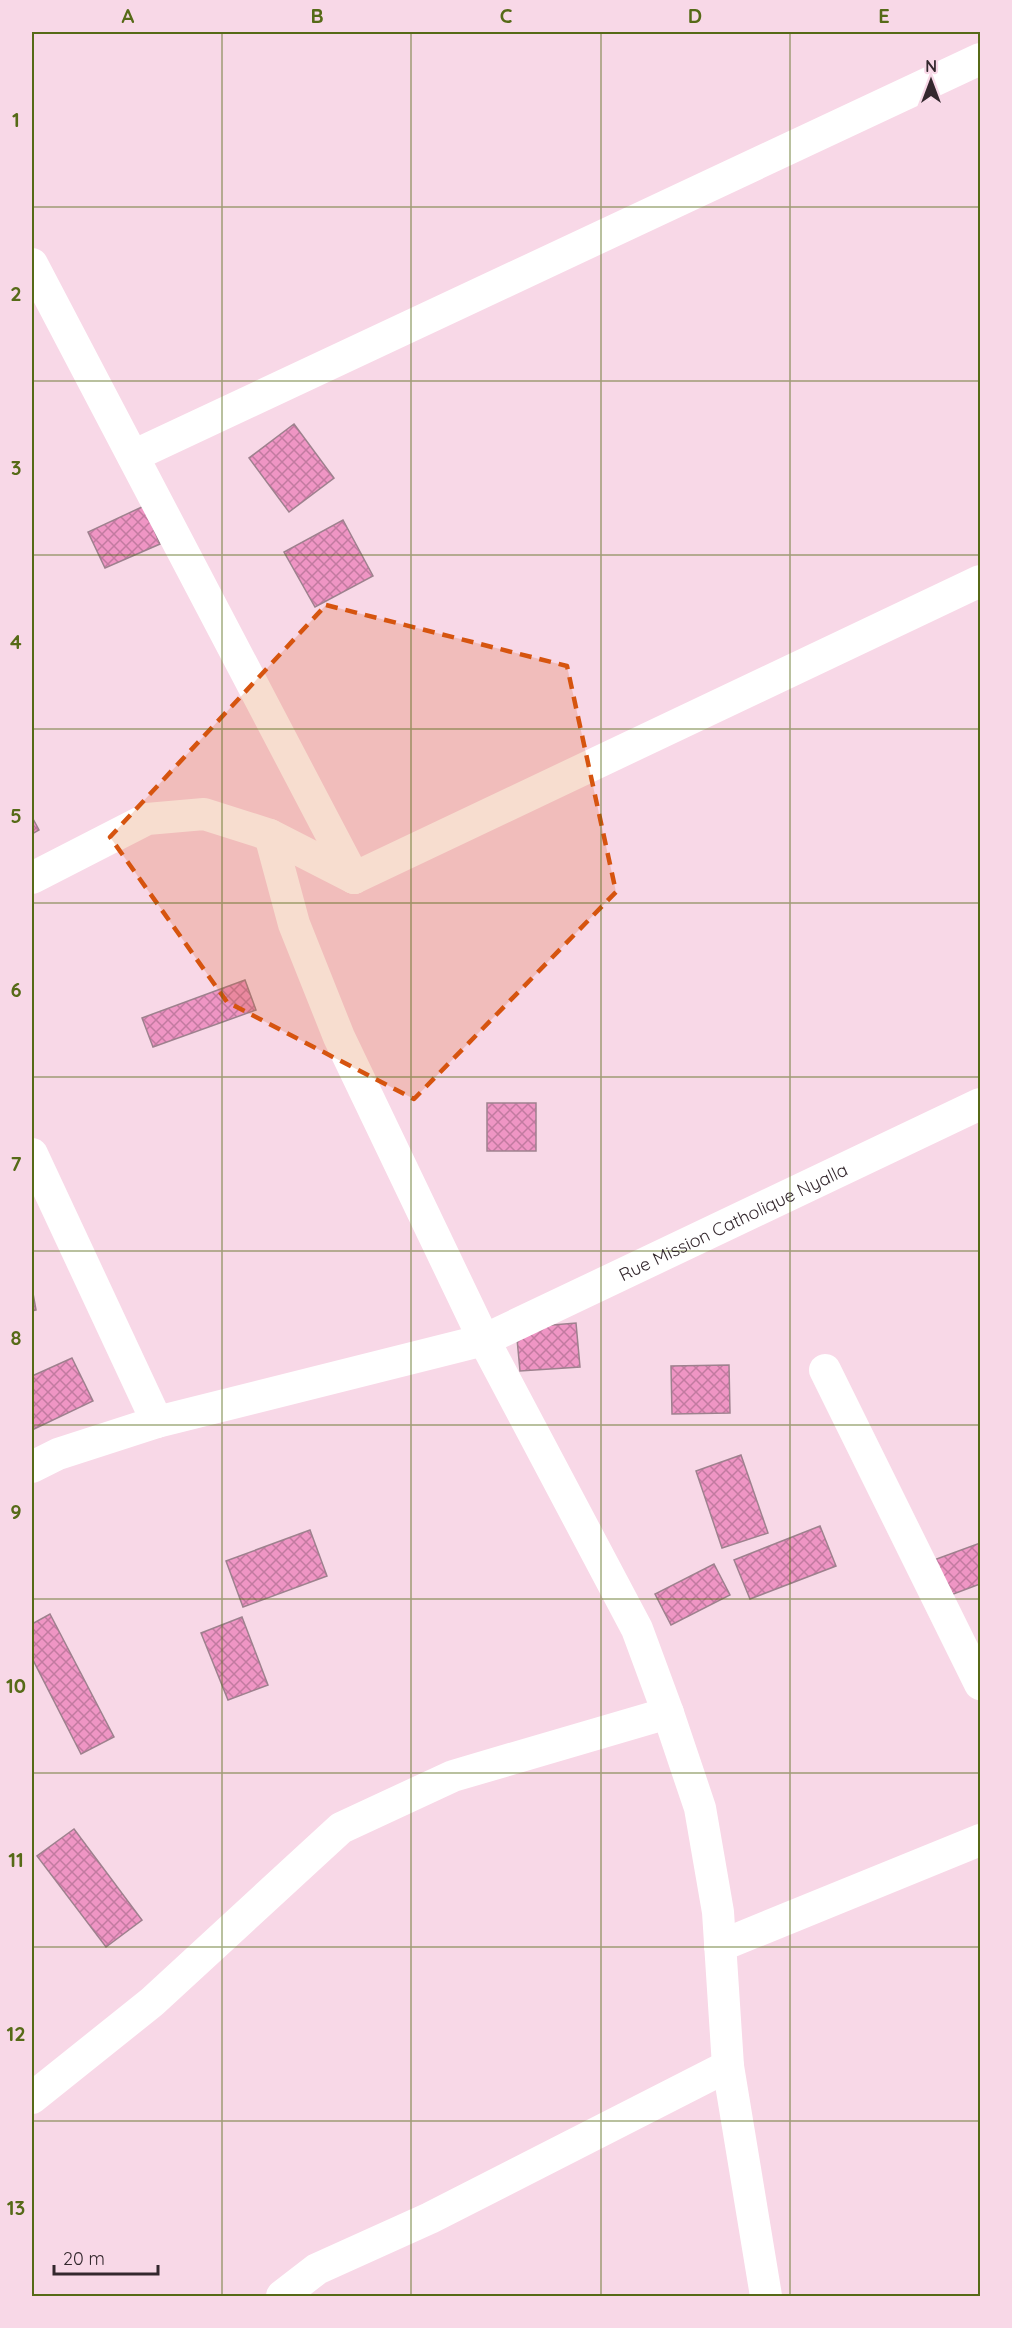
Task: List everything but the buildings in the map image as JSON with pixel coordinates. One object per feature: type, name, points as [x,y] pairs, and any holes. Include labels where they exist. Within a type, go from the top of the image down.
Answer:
[{"type":"street","points":[[133,456],[981,59]]},
{"type":"street","points":[[32,264],[354,878]]},
{"type":"street","points":[[354,878],[981,581]]},
{"type":"street","points":[[32,878],[147,819],[204,814],[270,835],[354,878]]},
{"type":"street","points":[[270,835],[294,924],[339,1036],[484,1340],[637,1629],[668,1713],[700,1808],[718,1912],[728,2066],[766,2296]]},
{"type":"street","name":"Rue Mission Catholique Nyalla","points":[[32,1467],[58,1454],[157,1422],[484,1340],[981,1104]]},
{"type":"street","points":[[32,1154],[157,1422]]},
{"type":"street","points":[[825,1370],[981,1684]]},
{"type":"street","points":[[32,2098],[152,2002],[341,1828],[453,1776],[668,1713]]},
{"type":"street","points":[[720,1946],[981,1840]]},
{"type":"street","points":[[282,2296],[317,2269],[430,2218],[728,2066]]},
{"type":"highlighted area","points":[[326,605],[567,666],[616,892],[414,1099],[227,1002],[110,837]]}]
